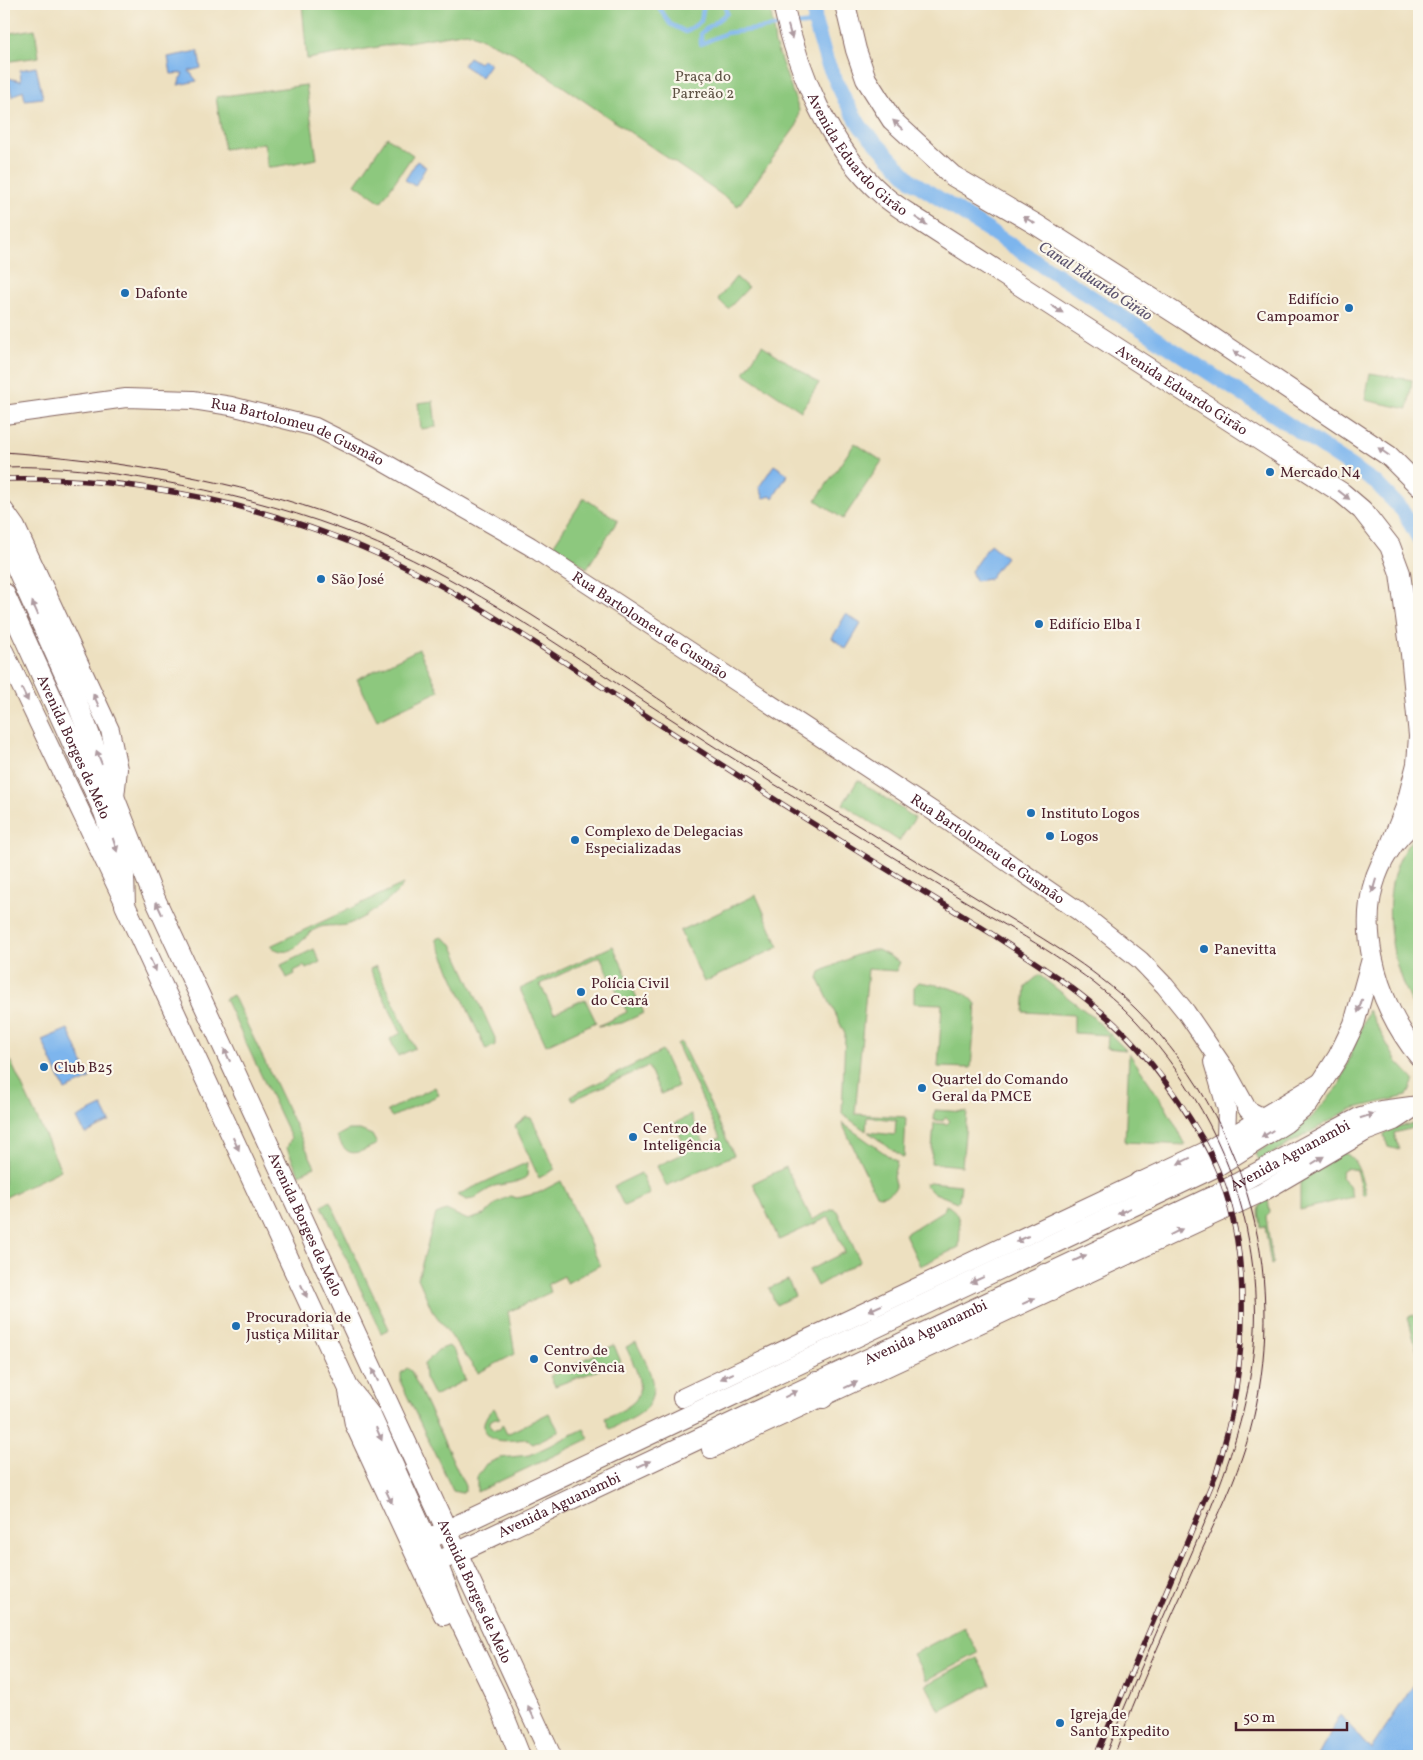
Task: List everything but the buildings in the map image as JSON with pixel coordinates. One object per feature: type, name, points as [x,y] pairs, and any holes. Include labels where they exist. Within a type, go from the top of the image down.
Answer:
[{"type":"main road","name":"Avenida Eduardo Girão","points":[[783,4],[789,32],[820,114],[848,155],[882,194],[929,227],[1342,493],[1376,525],[1390,546],[1400,573],[1419,736],[1412,788],[1388,852]]},
{"type":"main road","points":[[845,4],[856,50],[866,79],[892,120],[953,176],[1037,225],[1197,328],[1389,456],[1419,486]]},
{"type":"main road","name":"Avenida Borges de Melo","points":[[4,540],[74,695],[150,888],[551,1756]]},
{"type":"main road","name":"Avenida Borges de Melo","points":[[4,593],[104,812],[124,875],[125,905],[348,1387],[356,1424],[430,1586],[486,1700],[518,1751]]},
{"type":"main road","points":[[1419,818],[1388,852],[1377,874],[1370,898],[1372,959],[1395,1022],[1419,1056]]},
{"type":"main road","name":"Avenida Aguanambi","points":[[427,1540],[1144,1191],[1215,1167],[1285,1123],[1308,1104],[1338,1057],[1354,1024],[1372,959]]},
{"type":"main road","points":[[193,1052],[226,1094],[238,1095],[242,1086]]},
{"type":"main road","name":"Avenida Aguanambi","points":[[437,1563],[820,1390],[1048,1282],[1218,1194],[1355,1120],[1381,1111],[1416,1107]]},
{"type":"main road","points":[[226,1122],[236,1117],[246,1121],[278,1164]]},
{"type":"main road","name":"Avenida Borges de Melo","points":[[348,1387],[371,1416],[437,1563],[458,1617],[496,1696],[518,1751]]},
{"type":"street","name":"Rua Bartolomeu de Gusmão","points":[[4,415],[126,398],[193,400],[231,406],[315,427],[371,455],[530,546],[946,819],[1077,910],[1140,960],[1186,1012],[1208,1047],[1227,1072],[1248,1110],[1260,1116]]},
{"type":"street","name":"Avenida Borges de Melo","points":[[4,510],[16,527],[110,730],[118,768],[115,797]]},
{"type":"street","name":"Avenida Borges de Melo","points":[[4,651],[125,905]]},
{"type":"street","name":"Rua Bartolomeu de Gusmão","points":[[1208,1047],[1227,1110],[1226,1137]]},
{"type":"street","name":"Avenida Aguanambi","points":[[682,1398],[1144,1191],[1260,1116],[1324,1080]]},
{"type":"street","name":"Avenida Aguanambi","points":[[711,1449],[820,1390]]},
{"type":"green space","name":"Praça do Parreão 2","points":[[302,4],[770,4],[775,44],[799,110],[797,125],[738,206],[514,53],[467,32],[307,59]]},
{"type":"green space","points":[[35,29],[39,57],[4,62],[4,34]]},
{"type":"green space","points":[[306,85],[317,159],[268,168],[264,143],[224,149],[216,97]]},
{"type":"green space","points":[[387,137],[413,155],[381,202],[355,184]]},
{"type":"green space","points":[[736,277],[748,288],[728,309],[718,299]]},
{"type":"green space","points":[[762,345],[819,383],[801,411],[744,373]]},
{"type":"green space","points":[[1370,373],[1412,380],[1408,409],[1365,400]]},
{"type":"green space","points":[[433,401],[436,427],[421,429],[418,403]]},
{"type":"green space","points":[[855,443],[882,461],[843,519],[816,500]]},
{"type":"green space","points":[[584,498],[618,520],[587,568],[554,544]]},
{"type":"green space","points":[[419,649],[439,691],[377,720],[357,679]]},
{"type":"green space","points":[[858,780],[915,818],[899,841],[843,804]]},
{"type":"green space","points":[[1419,832],[1419,1017],[1408,997],[1399,973],[1393,948],[1390,897],[1395,872],[1404,850]]},
{"type":"green space","points":[[403,884],[386,902],[352,923],[342,926],[318,928],[312,931],[292,950],[279,950],[270,946]]},
{"type":"green space","points":[[756,895],[779,947],[704,982],[680,931]]},
{"type":"green space","points":[[442,937],[452,944],[495,1038],[495,1045],[486,1050],[436,939]]},
{"type":"green space","points":[[613,946],[644,1013],[622,1023],[598,1026],[627,1012],[600,956],[540,984],[554,1013],[585,999],[596,1022],[546,1045],[520,989]]},
{"type":"green space","points":[[314,949],[320,962],[306,969],[304,966],[294,971],[295,974],[287,978],[281,965]]},
{"type":"green space","points":[[878,950],[900,962],[896,971],[868,969],[855,1114],[906,1117],[904,1158],[868,1132],[895,1135],[896,1120],[867,1117],[866,1131],[842,1114],[845,1034],[818,978],[820,972],[856,955]]},
{"type":"green space","points":[[376,966],[415,1048],[398,1056],[390,1039],[401,1033],[370,969]]},
{"type":"green space","points":[[1039,975],[1093,1017],[1126,1050],[1107,1048],[1108,1035],[1074,1033],[1074,1015],[1024,1012],[1026,986]]},
{"type":"green space","points":[[919,982],[959,991],[972,999],[976,1005],[971,1068],[938,1067],[942,1004],[914,1003],[914,987]]},
{"type":"green space","points":[[233,995],[315,1167],[299,1174],[287,1148],[291,1138],[225,999]]},
{"type":"green space","points":[[1368,1010],[1397,1062],[1414,1080],[1407,1096],[1351,1109],[1259,1161],[1255,1154],[1311,1118],[1339,1086]]},
{"type":"green space","points":[[681,1042],[734,1155],[666,1186],[657,1166],[687,1152],[675,1123],[691,1115],[705,1145],[720,1138],[677,1044]]},
{"type":"green space","points":[[4,1047],[61,1170],[4,1198]]},
{"type":"green space","points":[[662,1051],[678,1086],[661,1094],[648,1066],[573,1100],[571,1096]]},
{"type":"green space","points":[[1129,1053],[1165,1106],[1186,1145],[1125,1142]]},
{"type":"green space","points":[[435,1087],[439,1095],[392,1117],[387,1111]]},
{"type":"green space","points":[[935,1110],[967,1112],[962,1166],[931,1163],[934,1123],[947,1124],[950,1121],[946,1117],[943,1121],[934,1120]]},
{"type":"green space","points":[[526,1117],[531,1118],[533,1121],[555,1169],[539,1178],[515,1126]]},
{"type":"green space","points":[[842,1123],[897,1162],[893,1177],[896,1188],[892,1192],[876,1195]]},
{"type":"green space","points":[[1419,1123],[1419,1131],[1415,1132],[1413,1128],[1394,1133],[1399,1150],[1388,1147],[1384,1135],[1396,1127]]},
{"type":"green space","points":[[348,1130],[360,1130],[372,1135],[377,1144],[358,1152],[349,1152],[341,1144],[337,1136]]},
{"type":"green space","points":[[1343,1153],[1348,1155],[1356,1164],[1366,1194],[1363,1195],[1356,1170],[1346,1168],[1342,1171],[1341,1177],[1349,1185],[1353,1197],[1300,1210],[1300,1181]]},
{"type":"green space","points":[[528,1162],[527,1176],[521,1181],[494,1186],[473,1199],[467,1200],[457,1195]]},
{"type":"green space","points":[[786,1167],[812,1220],[833,1209],[837,1211],[860,1261],[817,1286],[809,1270],[845,1252],[829,1217],[779,1240],[753,1183]]},
{"type":"green space","points":[[641,1173],[650,1194],[624,1206],[614,1186]]},
{"type":"green space","points":[[561,1181],[600,1265],[567,1283],[564,1276],[548,1284],[551,1292],[508,1312],[515,1354],[478,1373],[432,1310],[418,1278],[436,1214],[446,1210],[468,1220],[484,1215],[498,1202],[510,1196],[517,1198],[538,1193]]},
{"type":"green space","points":[[930,1182],[961,1185],[959,1201],[957,1202],[932,1192],[925,1184]]},
{"type":"green space","points":[[1268,1199],[1270,1213],[1266,1217],[1273,1264],[1271,1265],[1265,1226],[1261,1227],[1259,1214],[1261,1204]]},
{"type":"green space","points":[[330,1201],[389,1329],[381,1333],[322,1206]]},
{"type":"green space","points":[[946,1205],[958,1217],[960,1229],[959,1247],[920,1266],[905,1234],[944,1210]]},
{"type":"green space","points":[[788,1280],[795,1296],[776,1305],[769,1288]]},
{"type":"green space","points":[[1414,1315],[1419,1336],[1419,1359],[1408,1317]]},
{"type":"green space","points":[[636,1342],[651,1376],[653,1385],[650,1402],[640,1413],[610,1429],[605,1418],[627,1407],[636,1399],[639,1393],[636,1369],[626,1347]]},
{"type":"green space","points":[[614,1345],[621,1362],[555,1386],[550,1376]]},
{"type":"green space","points":[[449,1346],[456,1354],[465,1380],[434,1396],[425,1378],[424,1364],[438,1350]]},
{"type":"green space","points":[[407,1368],[411,1371],[465,1486],[465,1491],[461,1493],[453,1491],[401,1383],[401,1373]]},
{"type":"green space","points":[[494,1408],[500,1419],[495,1418],[490,1421],[490,1427],[494,1430],[500,1429],[502,1424],[507,1434],[549,1413],[559,1431],[533,1444],[526,1439],[506,1441],[493,1439],[485,1431],[484,1424],[485,1419]]},
{"type":"green space","points":[[584,1429],[589,1439],[477,1492],[477,1477],[486,1464],[500,1458],[530,1455]]},
{"type":"green space","points":[[964,1627],[978,1653],[927,1680],[913,1654]]},
{"type":"green space","points":[[977,1658],[991,1684],[940,1711],[926,1685]]},
{"type":"water","points":[[198,51],[201,68],[189,71],[197,81],[178,85],[183,73],[171,74],[168,57]]},
{"type":"water","points":[[469,57],[479,63],[483,59],[490,64],[481,77],[463,65]]},
{"type":"water","points":[[36,67],[43,98],[25,100],[23,90],[12,97],[8,78],[21,81],[20,70]]},
{"type":"water","points":[[417,161],[426,167],[415,186],[405,180]]},
{"type":"water","points":[[774,465],[788,474],[773,498],[771,496],[764,498],[759,487]]},
{"type":"water","points":[[990,544],[1006,557],[989,579],[975,581],[971,571]]},
{"type":"water","points":[[846,614],[861,624],[846,649],[832,638]]},
{"type":"water","points":[[68,1029],[90,1079],[65,1090],[42,1040]]},
{"type":"water","points":[[102,1106],[110,1122],[85,1134],[77,1118]]},
{"type":"water","points":[[1419,1677],[1419,1756],[1318,1756],[1340,1715],[1371,1749]]},
{"type":"waterway","points":[[657,4],[670,24],[686,32],[701,21],[704,4]]},
{"type":"waterway","points":[[724,4],[727,13],[701,33],[701,44],[726,33],[783,26]]},
{"type":"waterway","name":"Canal Eduardo Girão","points":[[814,4],[815,23],[827,62],[845,100],[861,127],[912,181],[1279,418],[1376,483],[1403,511],[1419,539]]},
{"type":"waterway","points":[[793,25],[815,23]]},
{"type":"tram line","points":[[4,452],[133,466],[261,493],[343,519],[399,542],[453,569],[557,631],[708,732],[1063,952],[1120,994],[1159,1034],[1180,1060],[1215,1116],[1241,1176],[1251,1207],[1262,1266],[1265,1321],[1264,1349],[1261,1377],[1250,1431],[1237,1470],[1132,1707],[1114,1756]]},
{"type":"tram line","points":[[4,467],[43,467],[101,472],[228,495],[319,521],[413,560],[515,617],[745,766],[1065,962],[1120,1005],[1158,1046],[1194,1097],[1209,1124],[1234,1181],[1243,1211],[1249,1242],[1255,1290],[1255,1336],[1250,1380],[1240,1423],[1227,1465],[1193,1550],[1138,1674],[1105,1756]]},
{"type":"railway","points":[[4,479],[46,479],[129,485],[211,500],[252,510],[331,535],[398,563],[524,635],[790,809],[1019,952],[1086,999],[1115,1024],[1157,1070],[1203,1140],[1221,1178],[1233,1219],[1240,1261],[1242,1305],[1240,1349],[1235,1392],[1227,1434],[1216,1474],[1096,1756]]},
{"type":"place","name":"Dafonte","points":[[125,293]]},
{"type":"place","name":"Edifício Campoamor","points":[[1349,308]]},
{"type":"place","name":"Mercado N4","points":[[1270,472]]},
{"type":"place","name":"São José","points":[[321,579]]},
{"type":"place","name":"Edifício Elba I","points":[[1039,624]]},
{"type":"place","name":"Instituto Logos","points":[[1031,813]]},
{"type":"place","name":"Logos","points":[[1050,836]]},
{"type":"place","name":"Complexo de Delegacias Especializadas","points":[[575,840]]},
{"type":"place","name":"Panevitta","points":[[1204,949]]},
{"type":"place","name":"Polícia Civil do Ceará","points":[[581,992]]},
{"type":"place","name":"Club B25","points":[[44,1067]]},
{"type":"place","name":"Quartel do Comando Geral da PMCE","points":[[922,1088]]},
{"type":"place","name":"Centro de Inteligência","points":[[633,1137]]},
{"type":"place","name":"Procuradoria de Justiça Militar","points":[[236,1326]]},
{"type":"place","name":"Centro de Convivência","points":[[534,1359]]},
{"type":"place","name":"Igreja de Santo Expedito","points":[[1060,1723]]}]
